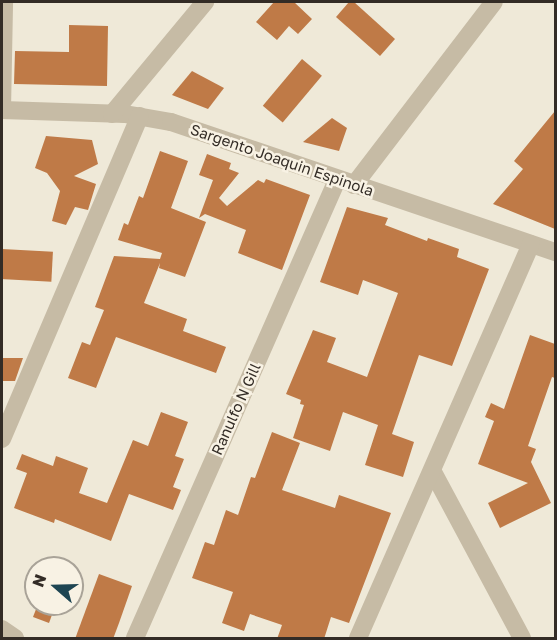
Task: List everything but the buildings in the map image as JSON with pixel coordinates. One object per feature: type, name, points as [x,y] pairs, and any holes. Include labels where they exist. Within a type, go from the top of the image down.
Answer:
[{"type":"street","points":[[2,110],[4,2]]},
{"type":"street","points":[[112,114],[205,2]]},
{"type":"street","points":[[354,185],[494,2]]},
{"type":"street","name":"Sargento Joaquin Espinola","points":[[2,110],[112,114],[171,122],[336,180],[555,252]]},
{"type":"street","points":[[2,439],[140,116]]},
{"type":"street","name":"Ranulfo N Gill","points":[[135,639],[336,180]]},
{"type":"street","points":[[358,639],[531,244]]},
{"type":"street","points":[[433,472],[522,639]]},
{"type":"street","points":[[2,629],[15,639]]}]
